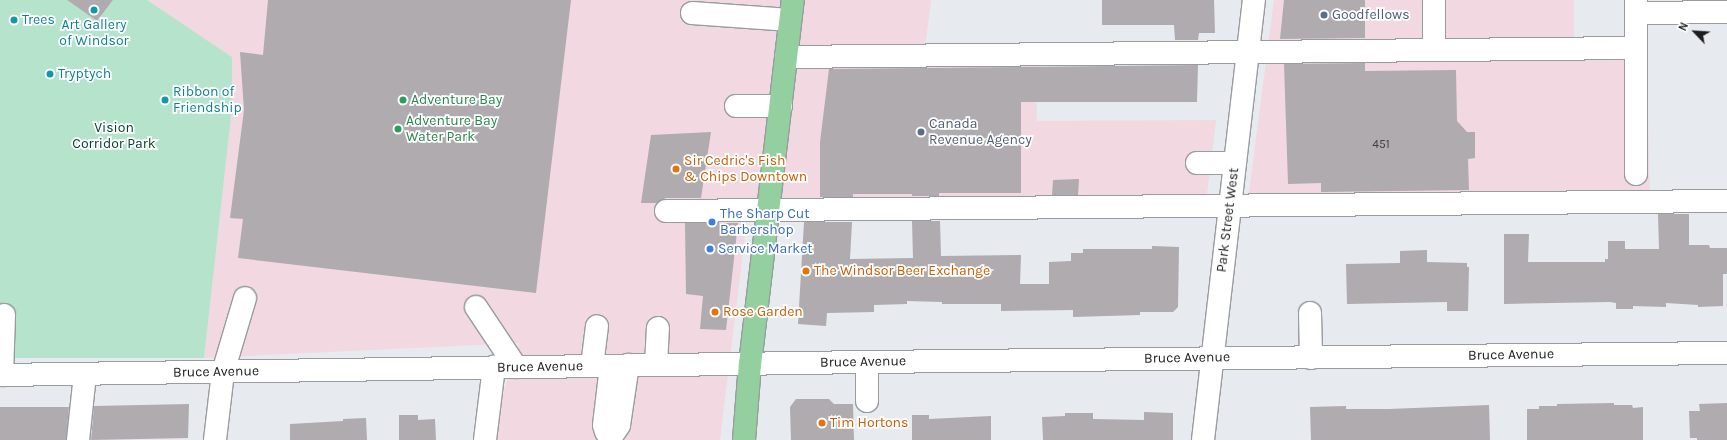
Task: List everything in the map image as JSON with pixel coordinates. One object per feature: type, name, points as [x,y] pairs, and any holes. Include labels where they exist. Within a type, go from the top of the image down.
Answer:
[{"type":"main road","points":[[744,440],[750,364],[792,10]]},
{"type":"street","name":"Park Street West","points":[[1203,440],[1254,0]]},
{"type":"street","points":[[1434,0],[1434,50]]},
{"type":"street","points":[[1636,174],[1636,6],[1727,12]]},
{"type":"street","points":[[692,13],[792,10]]},
{"type":"street","points":[[786,57],[1636,48]]},
{"type":"street","points":[[736,106],[780,106]]},
{"type":"street","points":[[1197,163],[1234,163]]},
{"type":"street","points":[[666,211],[1727,201]]},
{"type":"street","points":[[215,440],[223,372],[245,298]]},
{"type":"street","points":[[476,307],[516,367]]},
{"type":"street","points":[[1310,313],[1312,358]]},
{"type":"street","points":[[1,375],[4,315]]},
{"type":"street","points":[[597,326],[610,366],[619,425],[608,440]]},
{"type":"street","points":[[656,365],[658,328]]},
{"type":"street","name":"Bruce Avenue","points":[[1,375],[867,362],[1727,353]]},
{"type":"street","points":[[867,362],[867,402]]},
{"type":"street","points":[[485,440],[494,368]]},
{"type":"street","points":[[78,440],[85,374]]},
{"type":"shaded area","points":[[147,0],[931,0],[925,48],[1034,48],[1037,121],[1216,120],[1206,202],[749,203],[720,440],[497,440],[501,401],[519,343],[204,358],[232,108],[232,57]]},
{"type":"shaded area","points":[[1274,0],[1574,0],[1574,39],[1646,37],[1650,197],[1248,200]]},
{"type":"green space","name":"Vision Corridor Park","points":[[0,0],[67,0],[97,21],[113,0],[147,0],[232,57],[232,108],[204,358],[0,358]]},
{"type":"building","name":"Art Gallery of Windsor","points":[[67,0],[113,0],[97,21]]},
{"type":"building","name":"Adventure Bay Water Park","points":[[268,0],[571,0],[536,293],[238,258],[243,219],[230,218],[244,110],[240,52],[263,55]]},
{"type":"building","points":[[1102,0],[1214,0],[1215,33],[1199,33],[1198,40],[1175,40],[1174,25],[1102,25]]},
{"type":"building","name":"Goodfellows","points":[[1284,0],[1365,0],[1365,38],[1280,39]]},
{"type":"building","points":[[1365,63],[1365,71],[1456,70],[1457,121],[1467,132],[1475,132],[1475,158],[1468,159],[1469,190],[1321,192],[1321,183],[1288,184],[1284,64]]},
{"type":"building","name":"Canada Revenue Agency","points":[[1198,65],[1197,102],[1021,102],[1021,193],[939,193],[939,196],[912,196],[912,194],[853,194],[853,197],[820,197],[820,142],[829,69]]},
{"type":"building","name":"Sir Cedric's Fish & Chips Downtown","points":[[711,132],[701,198],[666,198],[656,203],[641,203],[651,135]]},
{"type":"building","points":[[1079,179],[1078,195],[1052,195],[1053,180]]},
{"type":"building","points":[[1658,214],[1689,214],[1689,245],[1709,245],[1710,248],[1727,248],[1727,274],[1723,274],[1723,306],[1698,307],[1698,305],[1666,303],[1666,307],[1633,306],[1633,309],[1616,309],[1616,303],[1610,302],[1504,304],[1504,234],[1529,234],[1528,262],[1605,262],[1605,259],[1608,259],[1608,241],[1625,241],[1625,249],[1659,249]]},
{"type":"building","points":[[912,221],[940,221],[941,256],[1021,255],[1020,284],[1049,284],[1049,262],[1071,261],[1071,253],[1083,253],[1083,249],[1152,249],[1152,246],[1179,247],[1178,307],[1173,312],[1140,312],[1140,315],[1073,317],[1073,310],[1001,311],[1001,304],[942,304],[942,302],[907,301],[907,304],[874,305],[874,312],[827,313],[826,326],[798,324],[804,222],[852,222],[850,259],[913,258]]},
{"type":"building","points":[[685,223],[738,223],[726,330],[700,329],[703,296],[686,294]]},
{"type":"building","points":[[1427,250],[1427,262],[1467,263],[1467,267],[1469,267],[1468,311],[1447,311],[1447,302],[1347,304],[1346,264],[1400,263],[1400,251]]},
{"type":"building","name":"Tim Hortons","points":[[796,399],[829,399],[834,404],[853,404],[854,440],[791,440],[790,407]]},
{"type":"building","points":[[1614,403],[1614,405],[1632,405],[1633,408],[1643,407],[1643,440],[1527,440],[1527,409],[1539,409],[1539,406],[1557,406],[1557,404]]},
{"type":"building","points":[[1727,403],[1727,440],[1697,440],[1697,438],[1690,438],[1689,411],[1700,411],[1699,404]]},
{"type":"building","points":[[189,404],[188,438],[91,440],[94,406]]},
{"type":"building","points":[[1489,405],[1490,440],[1311,440],[1310,407],[1346,406],[1346,409],[1389,409]]},
{"type":"building","points":[[0,407],[69,407],[66,440],[0,440]]},
{"type":"building","points":[[1144,412],[1173,413],[1173,440],[1043,440],[1042,417],[1065,416],[1065,413],[1093,413],[1093,419],[1144,420]]},
{"type":"building","points":[[399,415],[418,415],[418,420],[435,419],[436,440],[399,440]]},
{"type":"building","points":[[912,415],[929,415],[929,419],[991,416],[991,440],[912,440]]},
{"type":"building","points":[[366,418],[367,440],[290,440],[290,424]]},
{"type":"place","name":"Art Gallery of Windsor","points":[[94,10]]},
{"type":"place","name":"Goodfellows","points":[[1324,15]]},
{"type":"place","name":"Trees","points":[[14,20]]},
{"type":"place","name":"Tryptych","points":[[50,74]]},
{"type":"place","name":"Ribbon of Friendship","points":[[165,100]]},
{"type":"place","name":"Adventure Bay","points":[[403,100]]},
{"type":"place","name":"Adventure Bay Water Park","points":[[398,129]]},
{"type":"place","name":"Canada Revenue Agency","points":[[921,132]]},
{"type":"place","name":"Sir Cedric's Fish & Chips Downtown","points":[[676,169]]},
{"type":"place","name":"The Sharp Cut Barbershop","points":[[712,222]]},
{"type":"place","name":"Service Market","points":[[710,249]]},
{"type":"place","name":"The Windsor Beer Exchange","points":[[806,271]]},
{"type":"place","name":"Rose Garden","points":[[715,312]]},
{"type":"place","name":"Tim Hortons","points":[[822,423]]}]
